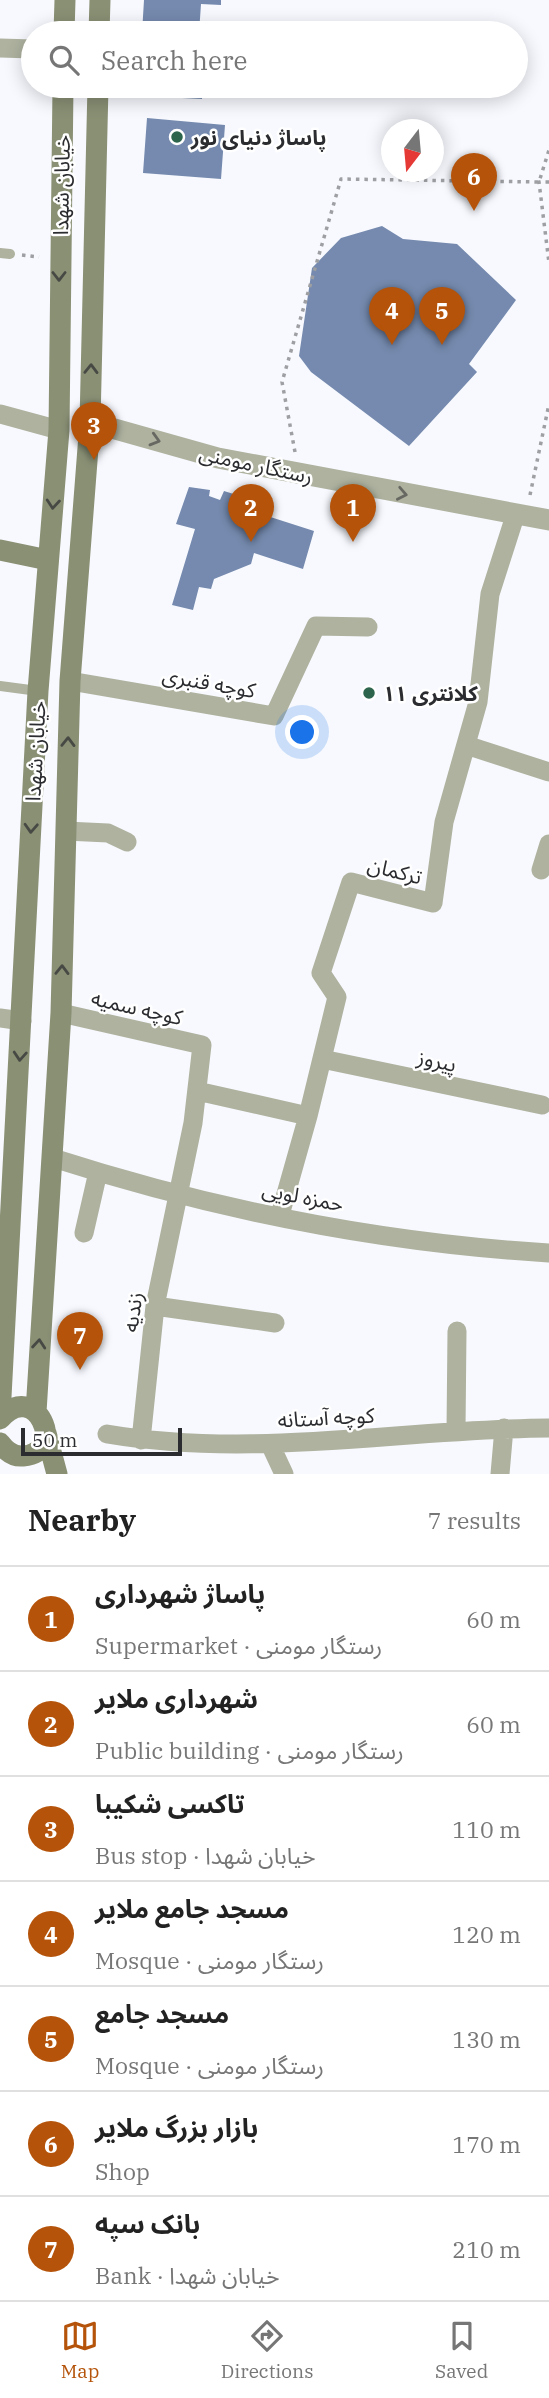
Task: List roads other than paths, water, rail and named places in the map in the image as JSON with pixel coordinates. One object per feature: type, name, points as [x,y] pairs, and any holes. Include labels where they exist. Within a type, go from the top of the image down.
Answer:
[{"type":"main road","points":[[64,21],[65,0]]},
{"type":"main road","points":[[99,21],[100,0]]},
{"type":"main road","name":"خیابان شهدا","points":[[0,1418],[7,1131],[22,1021],[38,691],[59,430],[63,98]]},
{"type":"main road","name":"خیابان شهدا","points":[[36,1412],[61,1013],[69,681],[90,422],[98,98]]},
{"type":"main road","points":[[0,550],[48,560]]},
{"type":"main road","points":[[0,1418],[12,1409],[20,1407],[36,1412],[42,1418],[57,1474]]},
{"type":"main road","points":[[2,1446],[19,1456],[34,1453],[40,1448],[46,1433]]},
{"type":"main road","points":[[2,1446],[16,1474]]},
{"type":"street","points":[[0,48],[21,49]]},
{"type":"street","points":[[0,414],[59,430]]},
{"type":"street","name":"رستگار مومنی","points":[[90,422],[218,458],[520,517],[549,520]]},
{"type":"street","name":"ترکمان","points":[[280,1215],[337,997],[321,974],[351,882],[433,903],[444,822],[478,702],[490,594],[520,517]]},
{"type":"street","name":"کوچه قنبری","points":[[69,681],[274,716],[316,626],[368,627]]},
{"type":"street","points":[[466,745],[549,772]]},
{"type":"street","points":[[66,831],[108,833],[127,842]]},
{"type":"street","points":[[541,870],[549,844]]},
{"type":"street","name":"کوچه سمیه","points":[[61,1013],[202,1045]]},
{"type":"street","points":[[0,1018],[22,1021]]},
{"type":"street","name":"زندیه","points":[[141,1440],[155,1306],[197,1091],[202,1045]]},
{"type":"street","name":"پیروز","points":[[321,1059],[542,1105]]},
{"type":"street","points":[[197,1091],[308,1115]]},
{"type":"street","name":"حمزه لویی","points":[[53,1158],[177,1192],[280,1215],[441,1245],[549,1253]]},
{"type":"street","points":[[84,1233],[98,1172]]},
{"type":"street","points":[[155,1306],[275,1323]]},
{"type":"street","points":[[456,1430],[457,1331]]},
{"type":"street","points":[[500,1474],[504,1428]]},
{"type":"street","name":"کوچه آستانه","points":[[107,1434],[141,1440],[227,1445],[336,1441],[456,1430],[549,1428]]},
{"type":"street","points":[[270,1444],[284,1474]]},
{"type":"lane","points":[[0,686],[38,691]]},
{"type":"place","name":"پاساژ دنیای نور","points":[[177,137]]},
{"type":"place","name":"بازار بزرگ ملایر","points":[[474,211]]},
{"type":"place","name":"مسجد جامع ملایر","points":[[392,345]]},
{"type":"place","name":"مسجد جامع","points":[[442,345]]},
{"type":"place","name":"تاکسی شکیبا","points":[[94,460]]},
{"type":"place","name":"شهرداری ملایر","points":[[251,542]]},
{"type":"place","name":"پاساژ شهرداری","points":[[353,542]]},
{"type":"place","name":"کلانتری ۱۱","points":[[369,693]]},
{"type":"place","name":"بانک سپه","points":[[80,1370]]}]
